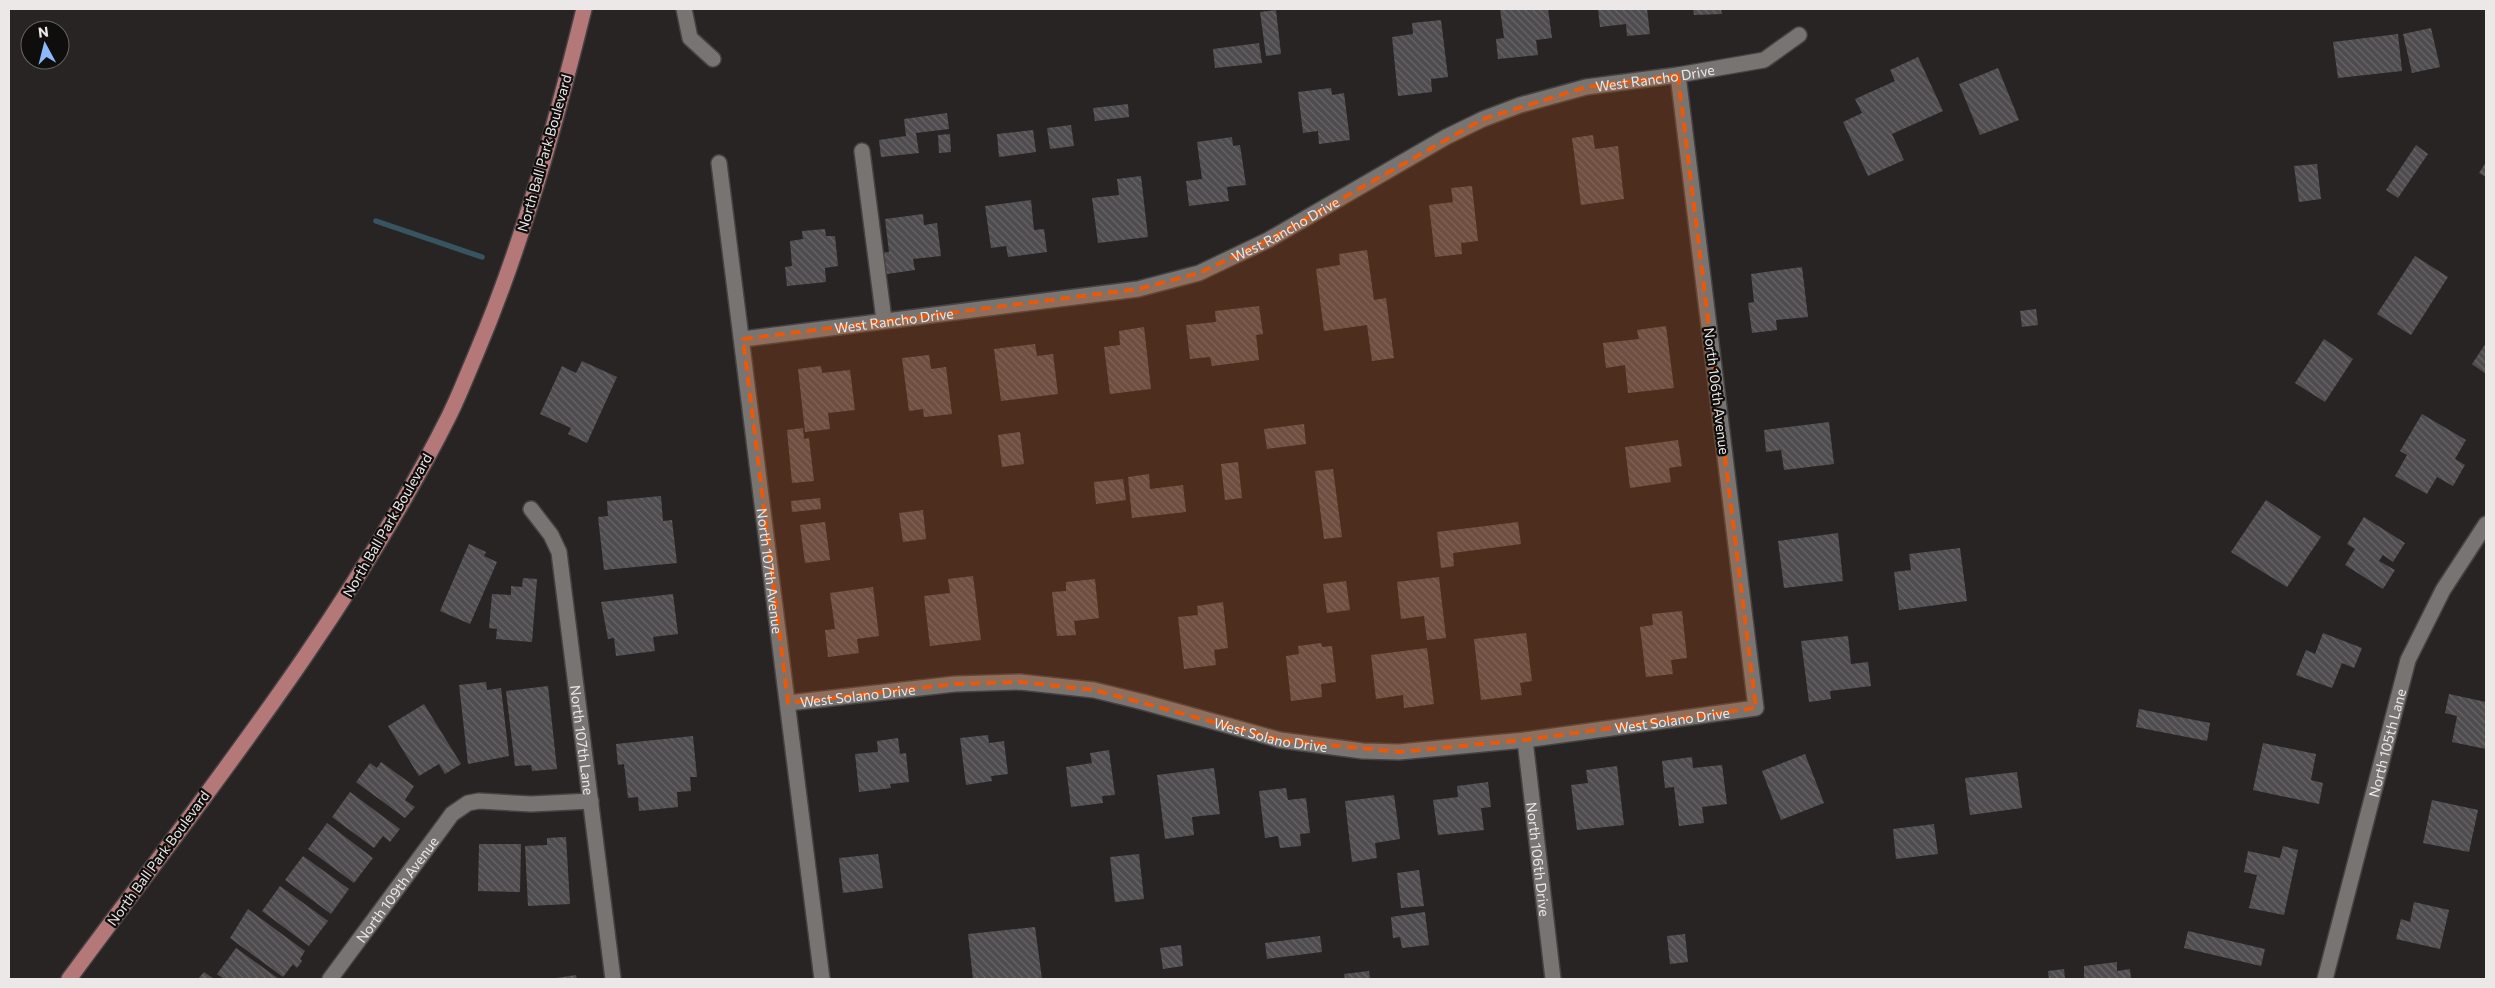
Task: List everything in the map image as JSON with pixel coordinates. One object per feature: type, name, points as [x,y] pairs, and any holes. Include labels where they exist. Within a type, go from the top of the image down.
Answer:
[{"type":"main road","name":"North Ball Park Boulevard","points":[[69,979],[324,629],[370,557],[450,415],[500,297],[548,150],[584,9]]},
{"type":"street","points":[[684,9],[690,38],[713,60]]},
{"type":"street","name":"West Rancho Drive","points":[[743,339],[1138,289],[1199,273],[1268,240],[1446,137],[1483,119],[1520,106],[1586,88],[1764,60],[1799,35]]},
{"type":"street","name":"North 106th Avenue","points":[[1678,75],[1756,708]]},
{"type":"street","points":[[862,151],[884,320]]},
{"type":"street","name":"North 107th Avenue","points":[[719,163],[743,339],[822,979]]},
{"type":"street","name":"North 107th Lane","points":[[531,509],[551,535],[558,552],[613,979]]},
{"type":"street","name":"North 105th Lane","points":[[2325,979],[2408,660],[2443,590],[2486,524]]},
{"type":"street","name":"West Solano Drive","points":[[788,702],[955,684],[1020,682],[1094,690],[1246,732],[1324,747],[1363,752],[1399,752],[1525,740],[1756,708]]},
{"type":"street","name":"North 106th Drive","points":[[1525,740],[1553,979]]},
{"type":"street","name":"North 109th Avenue","points":[[330,979],[452,814],[468,803],[539,804],[591,801]]},
{"type":"highlighted area","points":[[1678,75],[1756,708],[1525,740],[1399,752],[1280,740],[1094,690],[1020,682],[955,684],[788,703],[743,339],[1138,289],[1199,273],[1268,240],[1483,119],[1586,87]]},
{"type":"building","points":[[1500,9],[1548,9],[1552,38],[1536,40],[1538,55],[1498,59],[1496,39],[1504,38]]},
{"type":"building","points":[[1598,9],[1647,9],[1650,34],[1627,36],[1626,24],[1600,27]]},
{"type":"building","points":[[1693,9],[1721,9],[1722,14],[1694,15]]},
{"type":"building","points":[[1276,10],[1281,54],[1266,56],[1260,12]]},
{"type":"building","points":[[1441,20],[1448,77],[1431,79],[1432,92],[1398,96],[1392,37],[1413,34],[1412,23]]},
{"type":"building","points":[[2431,28],[2440,67],[2412,73],[2403,34]]},
{"type":"building","points":[[2398,34],[2402,71],[2338,78],[2333,42]]},
{"type":"building","points":[[1259,43],[1262,63],[1215,68],[1213,49]]},
{"type":"building","points":[[1918,57],[1943,111],[1892,134],[1904,160],[1868,176],[1843,122],[1862,113],[1855,99],[1895,81],[1890,70]]},
{"type":"building","points":[[1998,68],[2019,120],[1980,135],[1959,84]]},
{"type":"building","points":[[1331,88],[1332,95],[1344,93],[1350,140],[1319,144],[1318,131],[1303,133],[1298,92]]},
{"type":"building","points":[[1128,104],[1129,117],[1095,121],[1093,108]]},
{"type":"building","points":[[947,113],[949,129],[916,133],[919,153],[881,157],[879,140],[906,136],[904,119]]},
{"type":"building","points":[[1071,125],[1074,146],[1050,149],[1047,128]]},
{"type":"building","points":[[1033,130],[1036,152],[999,157],[997,134]]},
{"type":"building","points":[[950,134],[951,152],[939,153],[938,135]]},
{"type":"building","points":[[1593,135],[1595,149],[1618,146],[1624,199],[1581,205],[1572,138]]},
{"type":"building","points":[[1232,137],[1233,146],[1240,145],[1246,185],[1227,187],[1229,201],[1189,206],[1186,181],[1202,179],[1197,142]]},
{"type":"building","points":[[2416,145],[2428,154],[2398,198],[2386,190]]},
{"type":"building","points":[[2486,162],[2486,177],[2479,173]]},
{"type":"building","points":[[2317,164],[2321,199],[2299,202],[2294,166]]},
{"type":"building","points":[[1141,176],[1148,237],[1098,243],[1092,198],[1119,195],[1117,179]]},
{"type":"building","points":[[1472,186],[1478,241],[1461,243],[1462,254],[1435,257],[1429,205],[1453,202],[1451,188]]},
{"type":"building","points":[[1031,200],[1034,230],[1044,229],[1047,252],[1008,257],[1006,246],[991,248],[985,206]]},
{"type":"building","points":[[923,214],[924,225],[937,223],[941,256],[913,259],[915,270],[880,275],[877,253],[889,252],[885,219]]},
{"type":"building","points":[[825,229],[826,236],[835,236],[838,266],[825,268],[826,282],[787,286],[785,267],[792,266],[790,241],[803,239],[802,231]]},
{"type":"building","points":[[1367,250],[1374,300],[1386,298],[1394,358],[1372,361],[1367,325],[1324,331],[1316,269],[1340,265],[1339,254]]},
{"type":"building","points":[[2415,256],[2448,277],[2411,335],[2377,314]]},
{"type":"building","points":[[1802,267],[1808,317],[1776,320],[1777,330],[1752,333],[1748,303],[1754,302],[1751,274]]},
{"type":"building","points":[[1259,306],[1263,334],[1256,335],[1259,360],[1212,366],[1210,357],[1190,359],[1186,325],[1216,322],[1215,311]]},
{"type":"building","points":[[2036,309],[2038,325],[2022,327],[2020,311]]},
{"type":"building","points":[[1666,326],[1674,388],[1628,393],[1625,365],[1606,368],[1603,343],[1639,339],[1637,330]]},
{"type":"building","points":[[1144,327],[1151,389],[1110,394],[1104,347],[1120,345],[1119,331]]},
{"type":"building","points":[[2324,339],[2353,359],[2325,402],[2295,383]]},
{"type":"building","points":[[2486,343],[2486,374],[2472,364]]},
{"type":"building","points":[[1035,344],[1037,356],[1053,354],[1058,394],[1001,401],[994,349]]},
{"type":"building","points":[[929,355],[931,369],[946,367],[952,414],[924,417],[923,409],[909,411],[902,358]]},
{"type":"building","points":[[582,361],[617,377],[587,443],[568,434],[571,428],[540,414],[562,366],[576,373]]},
{"type":"building","points":[[821,366],[822,373],[850,370],[855,410],[828,413],[830,429],[805,432],[798,369]]},
{"type":"building","points":[[2422,414],[2466,440],[2455,459],[2465,465],[2453,486],[2437,477],[2427,494],[2395,476],[2407,455],[2400,451]]},
{"type":"building","points":[[1829,422],[1834,464],[1784,470],[1781,450],[1766,452],[1764,430]]},
{"type":"building","points":[[1304,424],[1306,444],[1267,449],[1264,429]]},
{"type":"building","points":[[803,428],[804,439],[809,438],[814,481],[792,483],[787,430]]},
{"type":"building","points":[[1020,432],[1024,464],[1002,467],[998,435]]},
{"type":"building","points":[[1678,440],[1682,466],[1669,468],[1671,482],[1630,488],[1625,447]]},
{"type":"building","points":[[1238,462],[1242,498],[1225,500],[1221,464]]},
{"type":"building","points":[[1333,469],[1342,537],[1324,539],[1315,471]]},
{"type":"building","points":[[1149,474],[1150,489],[1183,485],[1186,512],[1132,518],[1128,477]]},
{"type":"building","points":[[1123,479],[1126,500],[1096,504],[1094,482]]},
{"type":"building","points":[[661,496],[663,521],[672,520],[677,563],[604,570],[598,517],[608,516],[607,501]]},
{"type":"building","points":[[820,498],[821,509],[792,512],[791,501]]},
{"type":"building","points":[[2266,500],[2321,537],[2287,587],[2231,552]]},
{"type":"building","points":[[923,510],[926,539],[903,542],[899,513]]},
{"type":"building","points":[[2364,517],[2405,543],[2393,562],[2383,555],[2379,561],[2395,570],[2383,589],[2345,565],[2355,549],[2347,544]]},
{"type":"building","points":[[825,522],[830,560],[805,563],[800,525]]},
{"type":"building","points":[[1518,522],[1521,544],[1453,553],[1454,566],[1441,568],[1437,532]]},
{"type":"building","points":[[1838,533],[1843,581],[1784,588],[1778,541]]},
{"type":"building","points":[[469,544],[486,552],[484,556],[497,562],[470,624],[440,611]]},
{"type":"building","points":[[1960,548],[1967,601],[1899,610],[1894,572],[1911,570],[1909,554]]},
{"type":"building","points":[[973,576],[981,640],[930,646],[924,596],[950,593],[948,579]]},
{"type":"building","points":[[1439,577],[1446,638],[1427,640],[1424,616],[1401,619],[1397,582]]},
{"type":"building","points":[[523,578],[537,579],[532,642],[496,639],[497,629],[489,628],[492,594],[511,595],[511,586],[522,587]]},
{"type":"building","points":[[1095,579],[1099,618],[1074,621],[1076,635],[1057,636],[1052,592],[1066,591],[1066,582]]},
{"type":"building","points":[[1346,581],[1350,610],[1327,613],[1323,584]]},
{"type":"building","points":[[873,587],[879,636],[857,639],[859,653],[828,657],[825,630],[835,629],[830,593]]},
{"type":"building","points":[[673,594],[678,634],[653,637],[655,651],[616,656],[614,638],[608,639],[601,602]]},
{"type":"building","points":[[1223,602],[1228,648],[1214,650],[1216,665],[1184,669],[1178,617],[1198,615],[1197,606]]},
{"type":"building","points":[[1682,611],[1687,658],[1671,660],[1673,674],[1646,677],[1640,627],[1653,625],[1652,614]]},
{"type":"building","points":[[1526,633],[1532,681],[1520,683],[1522,695],[1481,700],[1474,639]]},
{"type":"building","points":[[2323,633],[2362,648],[2354,668],[2342,663],[2332,688],[2296,675],[2306,650],[2315,654]]},
{"type":"building","points":[[1848,636],[1851,664],[1868,662],[1871,686],[1830,691],[1831,699],[1809,702],[1801,641]]},
{"type":"building","points":[[1321,643],[1322,647],[1332,646],[1336,682],[1321,684],[1322,697],[1291,701],[1286,656],[1299,654],[1298,646]]},
{"type":"building","points":[[1427,648],[1434,704],[1404,708],[1403,695],[1376,699],[1371,655]]},
{"type":"building","points":[[486,682],[487,690],[501,688],[509,756],[468,764],[459,685]]},
{"type":"building","points":[[548,686],[557,769],[532,771],[531,765],[515,766],[506,691]]},
{"type":"building","points":[[2449,694],[2486,702],[2486,749],[2452,742],[2457,716],[2445,713]]},
{"type":"building","points":[[424,704],[461,764],[445,774],[439,764],[419,776],[388,726]]},
{"type":"building","points":[[2139,709],[2210,723],[2207,741],[2136,727]]},
{"type":"building","points":[[988,735],[989,743],[1004,741],[1008,774],[991,776],[992,781],[966,785],[960,738]]},
{"type":"building","points":[[693,736],[697,777],[690,777],[691,791],[677,792],[678,807],[639,811],[638,797],[628,798],[624,764],[618,765],[616,744]]},
{"type":"building","points":[[898,738],[900,754],[906,753],[909,782],[890,784],[891,788],[859,792],[855,754],[878,752],[877,741]]},
{"type":"building","points":[[2263,743],[2316,754],[2311,780],[2323,783],[2319,804],[2253,790]]},
{"type":"building","points":[[1109,750],[1115,795],[1102,796],[1103,803],[1071,807],[1066,767],[1092,763],[1090,753]]},
{"type":"building","points":[[1805,754],[1824,803],[1781,820],[1762,771]]},
{"type":"building","points":[[1692,757],[1693,768],[1722,765],[1727,804],[1702,807],[1704,823],[1679,826],[1674,787],[1665,788],[1662,761]]},
{"type":"building","points":[[381,762],[414,786],[405,800],[415,807],[405,818],[356,782],[370,763],[377,768]]},
{"type":"building","points":[[1617,766],[1624,825],[1577,830],[1571,785],[1588,783],[1586,770]]},
{"type":"building","points":[[1214,768],[1220,814],[1192,817],[1194,835],[1165,839],[1157,775]]},
{"type":"building","points":[[2017,772],[2022,808],[1970,815],[1965,778]]},
{"type":"building","points":[[1488,782],[1491,807],[1481,808],[1484,830],[1438,835],[1433,800],[1458,797],[1457,786]]},
{"type":"building","points":[[1286,788],[1288,800],[1306,798],[1310,833],[1300,834],[1301,846],[1280,848],[1278,836],[1265,838],[1259,791]]},
{"type":"building","points":[[350,792],[400,829],[390,842],[383,836],[374,848],[332,817]]},
{"type":"building","points":[[1394,795],[1400,839],[1375,843],[1377,858],[1352,862],[1345,801]]},
{"type":"building","points":[[2432,800],[2478,810],[2469,852],[2423,843]]},
{"type":"building","points":[[327,823],[373,858],[354,883],[308,849]]},
{"type":"building","points":[[1934,824],[1938,854],[1896,859],[1893,829]]},
{"type":"building","points":[[566,837],[570,904],[528,906],[525,846],[547,845],[547,838]]},
{"type":"building","points":[[479,844],[521,844],[520,892],[478,891]]},
{"type":"building","points":[[2283,846],[2298,850],[2284,915],[2249,908],[2257,875],[2244,872],[2248,851],[2280,858]]},
{"type":"building","points":[[878,854],[883,888],[843,893],[839,858]]},
{"type":"building","points":[[1139,854],[1144,899],[1115,902],[1110,857]]},
{"type":"building","points":[[303,856],[349,889],[331,914],[285,880]]},
{"type":"building","points":[[1419,870],[1424,906],[1401,908],[1397,873]]},
{"type":"building","points":[[280,886],[328,921],[309,946],[262,911]]},
{"type":"building","points":[[2414,902],[2449,910],[2440,949],[2396,939],[2401,919],[2410,922]]},
{"type":"building","points":[[248,909],[305,951],[300,959],[302,961],[297,968],[293,964],[283,977],[230,938]]},
{"type":"building","points":[[1425,912],[1429,945],[1402,948],[1400,937],[1393,938],[1391,917]]},
{"type":"building","points":[[1035,927],[1042,979],[973,979],[968,934]]},
{"type":"building","points":[[2188,931],[2265,949],[2261,966],[2184,948]]},
{"type":"building","points":[[1685,934],[1688,962],[1670,964],[1667,936]]},
{"type":"building","points":[[1320,936],[1322,952],[1267,959],[1265,943]]},
{"type":"building","points":[[1181,945],[1183,966],[1163,969],[1160,948]]},
{"type":"building","points":[[236,948],[279,979],[224,979],[217,974]]},
{"type":"building","points":[[2117,962],[2117,971],[2130,969],[2131,979],[2084,979],[2084,966]]},
{"type":"building","points":[[2064,969],[2065,979],[2049,979],[2048,971]]},
{"type":"building","points":[[1369,971],[1370,979],[1345,979],[1344,974]]},
{"type":"building","points":[[204,972],[214,979],[198,979]]},
{"type":"building","points":[[576,975],[577,979],[556,979],[556,978]]},
{"type":"waterway","points":[[376,221],[482,257]]}]
